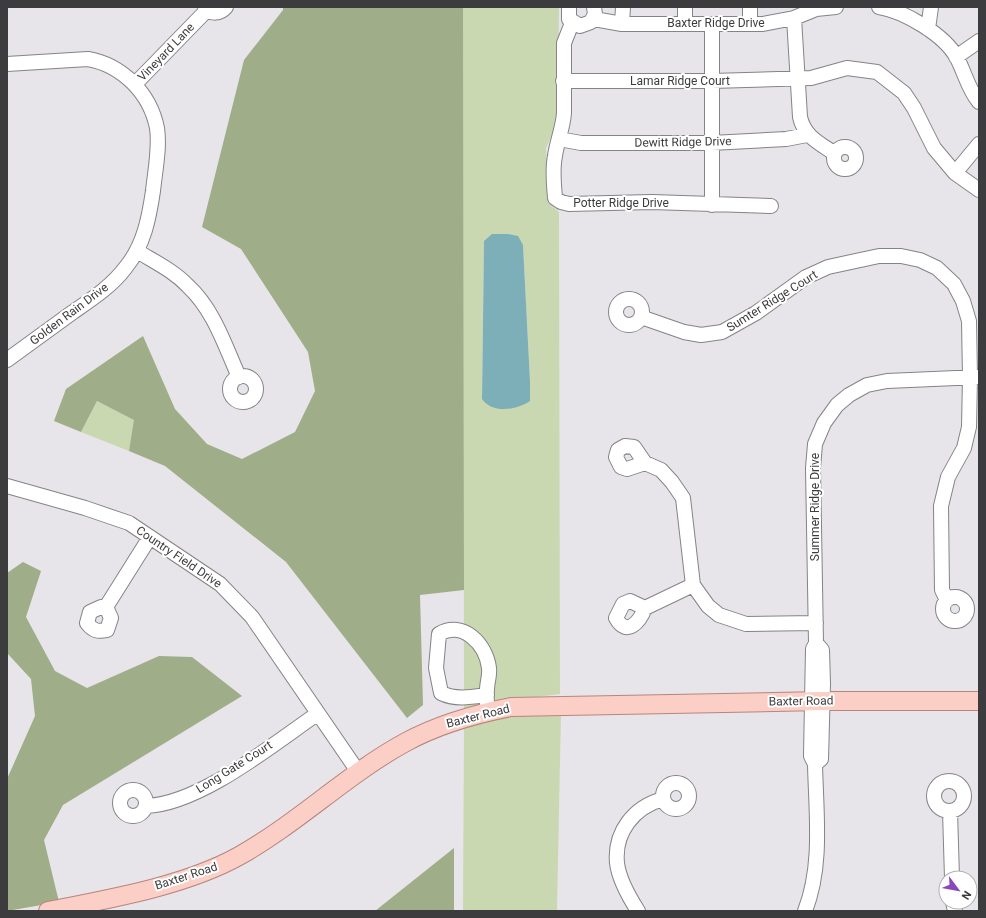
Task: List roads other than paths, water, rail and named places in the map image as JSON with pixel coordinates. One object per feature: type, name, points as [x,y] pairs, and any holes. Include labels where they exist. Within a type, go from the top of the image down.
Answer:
[{"type":"main road","name":"Baxter Road","points":[[48,911],[164,885],[206,872],[238,857],[278,833],[358,773],[405,742],[487,703],[511,707],[818,701],[979,701]]},
{"type":"street","name":"Vineyard Lane","points":[[7,64],[88,59],[101,62],[135,84],[206,8],[210,12],[219,12],[226,7]]},
{"type":"street","points":[[569,7],[568,14],[572,22]]},
{"type":"street","points":[[622,24],[623,7]]},
{"type":"street","points":[[685,23],[686,7]]},
{"type":"street","points":[[750,7],[750,23]]},
{"type":"street","name":"Baxter Ridge Drive","points":[[572,22],[584,26],[594,13],[622,24],[763,24],[794,18],[816,8],[836,7]]},
{"type":"street","points":[[879,7],[898,12],[928,29],[956,57],[965,79],[979,102]]},
{"type":"street","points":[[928,29],[931,7]]},
{"type":"street","points":[[794,18],[800,117],[802,126],[808,135],[834,153]]},
{"type":"street","name":"Potter Ridge Drive","points":[[572,22],[564,43],[564,124],[559,139],[553,172],[556,198],[561,202],[578,204],[652,202],[771,206]]},
{"type":"street","points":[[712,25],[712,204]]},
{"type":"street","points":[[956,57],[979,41]]},
{"type":"street","name":"Lamar Ridge Court","points":[[563,81],[711,81],[811,78],[847,68],[877,72],[904,93],[914,108],[934,148],[955,173],[979,190]]},
{"type":"street","name":"Golden Rain Drive","points":[[7,360],[103,291],[126,268],[137,251],[144,235],[150,213],[158,142],[157,127],[151,110],[135,84]]},
{"type":"street","name":"Dewitt Ridge Drive","points":[[559,139],[582,143],[711,143],[791,139],[808,135]]},
{"type":"street","points":[[955,173],[979,144]]},
{"type":"street","points":[[137,251],[175,275],[199,297],[209,311],[239,377]]},
{"type":"street","name":"Sumter Ridge Court","points":[[641,317],[684,332],[701,335],[722,332],[756,313],[806,277],[828,267],[879,256],[901,256],[920,260],[937,268],[954,284],[963,301],[969,321],[975,377],[970,427],[964,448],[948,477],[941,506],[942,590],[947,600]]},
{"type":"street","name":"Summer Ridge Drive","points":[[805,911],[811,894],[816,862],[816,764],[811,756],[818,701],[813,649],[816,643],[813,468],[816,444],[824,423],[837,405],[849,394],[867,385],[887,382],[975,377]]},
{"type":"street","points":[[645,463],[661,470],[672,482],[683,498],[693,585],[708,606],[719,614],[746,624],[816,623]]},
{"type":"street","name":"Country Field Drive","points":[[7,486],[107,515],[129,523],[207,574],[234,597],[252,617],[358,773]]},
{"type":"street","points":[[106,607],[150,537]]},
{"type":"street","points":[[645,608],[693,585]]},
{"type":"street","points":[[453,629],[463,631],[472,636],[478,643],[486,656],[489,668],[487,703],[448,696],[441,693],[436,668],[439,634],[453,629]]},
{"type":"street","name":"Long Gate Court","points":[[146,806],[158,806],[171,802],[215,782],[317,714]]},
{"type":"street","points":[[638,911],[621,880],[617,863],[619,843],[623,829],[639,810],[652,802],[663,799]]},
{"type":"street","points":[[950,811],[952,870]]},
{"type":"water","points":[[492,234],[508,234],[518,236],[523,245],[530,401],[518,407],[505,409],[492,407],[486,404],[482,399],[484,241]]}]
